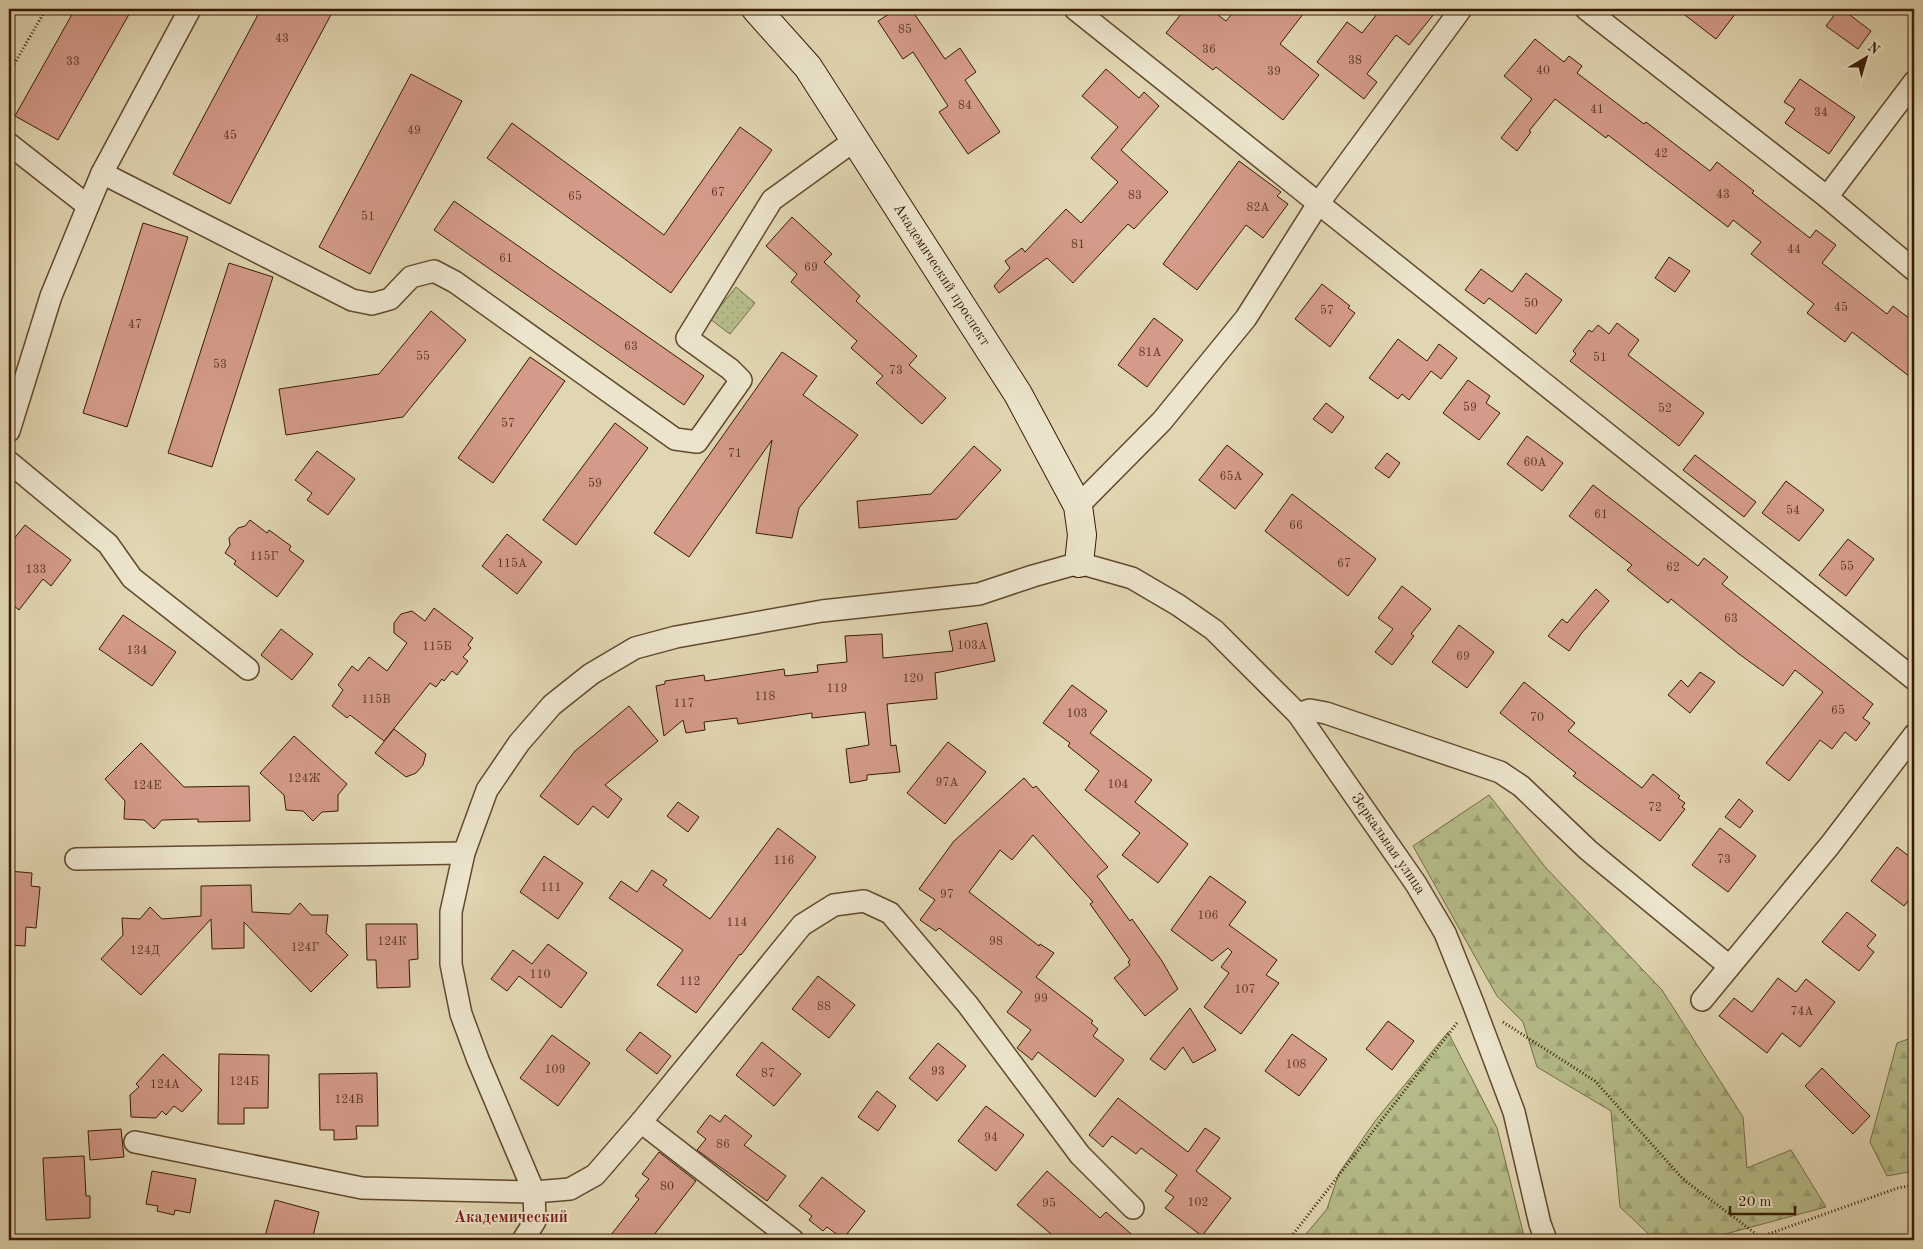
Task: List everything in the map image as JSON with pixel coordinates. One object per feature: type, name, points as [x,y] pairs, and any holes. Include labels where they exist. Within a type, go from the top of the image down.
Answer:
[{"type":"street","points":[[9,432],[51,296],[102,173],[190,9]]},
{"type":"street","name":"Академический проспект","points":[[757,9],[808,68],[1018,394],[1078,506],[1082,535],[1079,564]]},
{"type":"street","points":[[1075,9],[1914,679]]},
{"type":"street","points":[[1078,506],[1162,420],[1246,318],[1318,204],[1461,9]]},
{"type":"street","points":[[1586,9],[1827,197],[1914,270]]},
{"type":"street","points":[[1827,197],[1914,82]]},
{"type":"street","points":[[102,173],[352,300],[372,304],[390,299],[411,277],[434,271],[455,282],[675,438],[697,442],[742,380],[687,338],[772,200],[855,140]]},
{"type":"street","points":[[9,144],[88,206]]},
{"type":"street","points":[[9,462],[108,544],[132,578],[248,669]]},
{"type":"street","points":[[523,1240],[536,1221],[534,1192],[478,1060],[461,1014],[451,964],[451,912],[464,853],[487,790],[519,743],[552,705],[591,674],[635,648],[676,637],[822,611],[979,594],[1079,564]]},
{"type":"street","name":"Зеркальная улица","points":[[1079,564],[1132,578],[1214,630],[1298,714],[1416,884],[1445,933],[1514,1112],[1540,1224],[1546,1240]]},
{"type":"street","points":[[1298,714],[1310,710],[1326,713],[1500,772],[1521,786],[1588,850],[1728,966]]},
{"type":"street","points":[[1702,1000],[1728,966],[1830,845],[1914,735]]},
{"type":"street","points":[[76,859],[464,853]]},
{"type":"street","points":[[135,1142],[362,1188],[534,1192],[570,1189],[595,1175],[642,1122],[802,925],[834,905],[864,901],[890,913],[968,1005],[1080,1155],[1133,1208]]},
{"type":"street","points":[[642,1122],[793,1240]]},
{"type":"path","points":[[9,73],[46,9]]},
{"type":"path","points":[[1292,1238],[1473,1003],[1595,1081],[1683,1179],[1760,1237],[1898,1188],[1914,1185]]},
{"type":"green space","points":[[736,287],[755,303],[730,334],[710,319]]},
{"type":"green space","points":[[1489,795],[1546,868],[1662,990],[1743,1117],[1747,1168],[1791,1150],[1826,1207],[1703,1240],[1655,1240],[1620,1207],[1611,1111],[1537,1067],[1523,1022],[1497,996],[1413,846]]},
{"type":"green space","points":[[1448,1032],[1497,1128],[1525,1240],[1301,1240],[1327,1209],[1339,1173],[1375,1121]]},
{"type":"green space","points":[[1914,1037],[1914,1171],[1887,1176],[1870,1142],[1897,1043]]},
{"type":"building","points":[[75,9],[132,9],[58,140],[15,116]]},
{"type":"building","points":[[261,9],[334,9],[230,204],[173,174]]},
{"type":"building","points":[[897,9],[911,9],[945,59],[960,48],[976,72],[965,80],[1000,132],[968,154],[939,112],[948,106],[913,52],[903,59],[878,21]]},
{"type":"building","points":[[1185,9],[1210,9],[1226,21],[1236,9],[1307,9],[1280,44],[1319,75],[1283,120],[1216,67],[1213,70],[1166,33]]},
{"type":"building","points":[[1381,9],[1438,9],[1409,45],[1396,35],[1367,74],[1377,82],[1364,99],[1317,62],[1347,22],[1362,33]]},
{"type":"building","points":[[1677,9],[1739,9],[1716,39]]},
{"type":"building","points":[[1839,9],[1842,9],[1871,31],[1858,49],[1826,26]]},
{"type":"building","points":[[1535,39],[1564,62],[1569,56],[1582,66],[1577,73],[1710,171],[1717,162],[1754,191],[1752,193],[1810,238],[1816,230],[1836,245],[1822,263],[1887,314],[1893,306],[1914,322],[1914,380],[1852,332],[1845,342],[1807,313],[1814,304],[1751,254],[1761,242],[1733,220],[1728,227],[1608,135],[1606,138],[1555,99],[1529,131],[1531,132],[1517,151],[1501,138],[1532,99],[1504,76]]},
{"type":"building","points":[[1106,69],[1139,98],[1144,92],[1159,106],[1121,150],[1168,192],[1134,229],[1128,224],[1073,283],[1047,258],[999,293],[994,286],[1010,268],[1005,261],[1022,248],[1025,252],[1066,209],[1081,223],[1118,182],[1091,158],[1118,127],[1082,96]]},
{"type":"building","points":[[411,74],[462,101],[370,274],[319,247]]},
{"type":"building","points":[[1800,79],[1855,117],[1829,154],[1785,123],[1795,109],[1784,102]]},
{"type":"building","points":[[512,123],[664,235],[740,127],[772,150],[671,293],[487,158]]},
{"type":"building","points":[[1239,161],[1281,192],[1277,196],[1288,204],[1263,238],[1246,225],[1197,290],[1163,264]]},
{"type":"building","points":[[454,201],[704,376],[684,405],[434,230]]},
{"type":"building","points":[[792,217],[832,254],[824,262],[860,296],[856,301],[917,356],[909,365],[946,398],[922,424],[876,383],[883,376],[851,348],[857,341],[791,282],[797,274],[766,246]]},
{"type":"building","points":[[143,223],[188,237],[127,427],[83,413]]},
{"type":"building","points":[[1669,257],[1690,271],[1675,292],[1655,278]]},
{"type":"building","points":[[229,263],[273,277],[212,467],[168,453]]},
{"type":"building","points":[[1481,269],[1512,292],[1526,273],[1562,300],[1536,334],[1489,298],[1484,304],[1465,290]]},
{"type":"building","points":[[1322,284],[1350,306],[1348,308],[1355,313],[1330,347],[1295,319]]},
{"type":"building","points":[[431,311],[466,340],[403,417],[286,435],[279,389],[379,374]]},
{"type":"building","points":[[1154,318],[1183,340],[1147,387],[1118,365]]},
{"type":"building","points":[[1617,323],[1639,340],[1628,355],[1704,413],[1679,446],[1570,361],[1576,354],[1573,351],[1589,330],[1592,332],[1598,325],[1609,334]]},
{"type":"building","points":[[1398,339],[1427,361],[1439,344],[1457,358],[1441,379],[1431,371],[1409,400],[1402,394],[1398,399],[1369,378]]},
{"type":"building","points":[[782,352],[817,376],[803,395],[858,435],[799,508],[792,538],[756,533],[772,440],[689,557],[654,533]]},
{"type":"building","points":[[530,357],[565,381],[493,483],[458,458]]},
{"type":"building","points":[[1468,380],[1490,396],[1486,403],[1500,413],[1479,440],[1443,413]]},
{"type":"building","points":[[1326,403],[1344,417],[1332,433],[1313,419]]},
{"type":"building","points":[[615,423],[648,448],[576,545],[543,520]]},
{"type":"building","points":[[1527,436],[1563,463],[1542,491],[1507,464]]},
{"type":"building","points":[[1227,445],[1263,474],[1235,509],[1199,480]]},
{"type":"building","points":[[974,446],[1001,470],[957,519],[859,528],[857,501],[931,494]]},
{"type":"building","points":[[317,451],[355,479],[328,515],[307,500],[312,493],[295,480]]},
{"type":"building","points":[[1387,453],[1400,463],[1389,478],[1375,468]]},
{"type":"building","points":[[1695,455],[1756,502],[1744,517],[1683,470]]},
{"type":"building","points":[[1786,481],[1824,510],[1799,541],[1762,513]]},
{"type":"building","points":[[1593,485],[1698,566],[1704,558],[1728,577],[1722,584],[1873,704],[1863,718],[1870,723],[1856,741],[1845,732],[1832,749],[1820,740],[1789,781],[1766,763],[1823,692],[1795,670],[1783,686],[1739,654],[1671,599],[1668,603],[1627,570],[1632,565],[1569,516]]},
{"type":"building","points":[[1292,494],[1376,559],[1348,596],[1265,531]]},
{"type":"building","points":[[250,520],[267,533],[269,530],[291,546],[289,550],[304,561],[277,597],[234,564],[236,561],[225,553],[230,545],[229,538],[238,528],[245,526]]},
{"type":"building","points":[[25,525],[71,560],[51,586],[43,579],[19,610],[9,602],[9,545]]},
{"type":"building","points":[[507,534],[542,562],[517,594],[482,566]]},
{"type":"building","points":[[1848,539],[1874,559],[1846,596],[1819,575]]},
{"type":"building","points":[[1402,586],[1431,609],[1411,634],[1414,636],[1392,665],[1375,652],[1393,629],[1378,618]]},
{"type":"building","points":[[1596,589],[1609,601],[1569,651],[1548,636],[1562,619],[1567,623]]},
{"type":"building","points":[[434,608],[473,638],[468,645],[471,648],[463,657],[468,661],[457,675],[452,671],[436,687],[430,683],[384,741],[350,715],[347,718],[332,706],[343,690],[338,685],[352,666],[358,671],[369,657],[387,671],[407,643],[394,633],[394,623],[401,614],[412,611],[425,621]]},
{"type":"building","points":[[123,615],[176,652],[152,686],[99,649]]},
{"type":"building","points":[[987,623],[995,661],[935,673],[937,699],[887,704],[891,746],[896,745],[900,772],[867,775],[867,780],[850,783],[846,749],[869,745],[865,712],[812,718],[812,713],[738,724],[737,718],[704,722],[705,730],[686,733],[683,720],[664,736],[656,686],[665,684],[665,681],[704,675],[705,681],[784,669],[785,676],[818,672],[817,665],[847,662],[845,636],[882,634],[883,658],[953,651],[949,631]]},
{"type":"building","points":[[1459,625],[1494,652],[1467,688],[1432,662]]},
{"type":"building","points":[[281,629],[313,654],[292,680],[261,655]]},
{"type":"building","points":[[1700,672],[1715,682],[1690,713],[1668,695],[1681,680],[1688,687]]},
{"type":"building","points":[[1524,682],[1575,723],[1568,731],[1642,788],[1653,774],[1680,796],[1678,798],[1685,803],[1682,807],[1685,809],[1660,841],[1573,776],[1576,773],[1500,713]]},
{"type":"building","points":[[1072,685],[1107,711],[1090,733],[1152,780],[1135,802],[1188,844],[1158,883],[1122,855],[1140,833],[1085,790],[1099,771],[1068,746],[1070,743],[1043,723]]},
{"type":"building","points":[[629,706],[658,741],[605,785],[622,799],[608,818],[593,806],[578,825],[540,796],[575,751]]},
{"type":"building","points":[[394,729],[426,754],[423,765],[416,773],[406,777],[375,753]]},
{"type":"building","points":[[294,736],[347,784],[338,795],[338,811],[322,812],[313,821],[303,811],[286,810],[284,795],[260,773]]},
{"type":"building","points":[[948,742],[986,772],[945,824],[907,793]]},
{"type":"building","points":[[141,743],[184,787],[249,786],[250,821],[198,822],[198,819],[162,820],[154,829],[144,820],[124,819],[125,801],[105,779]]},
{"type":"building","points":[[1024,778],[1033,788],[1036,786],[1108,867],[1097,876],[1130,921],[1132,919],[1162,961],[1178,989],[1145,1016],[1114,978],[1130,965],[1128,962],[1130,960],[1090,904],[1093,902],[1033,835],[1012,860],[1000,850],[969,892],[1039,946],[1040,944],[1054,953],[1036,977],[1093,1021],[1091,1023],[1098,1029],[1093,1036],[1124,1060],[1095,1097],[1038,1052],[1032,1060],[1017,1048],[1031,1030],[1007,1012],[1022,992],[939,928],[936,931],[920,920],[935,900],[919,889],[954,841]]},
{"type":"building","points":[[1739,799],[1753,811],[1740,828],[1725,817]]},
{"type":"building","points":[[678,802],[699,817],[688,832],[667,816]]},
{"type":"building","points":[[778,828],[816,857],[696,1013],[657,985],[683,950],[609,898],[621,881],[637,892],[652,870],[667,880],[663,885],[710,919]]},
{"type":"building","points":[[1720,828],[1756,856],[1728,892],[1692,865]]},
{"type":"building","points":[[1897,847],[1914,860],[1914,893],[1904,906],[1871,881]]},
{"type":"building","points":[[544,856],[583,883],[558,919],[520,892]]},
{"type":"building","points":[[9,871],[32,873],[31,886],[40,887],[36,928],[26,927],[25,946],[9,945]]},
{"type":"building","points":[[1210,876],[1246,902],[1229,925],[1277,960],[1266,975],[1279,983],[1241,1034],[1204,1007],[1229,973],[1221,967],[1232,952],[1228,948],[1212,961],[1171,930]]},
{"type":"building","points":[[251,885],[252,912],[290,914],[300,903],[311,915],[328,915],[326,933],[348,955],[311,992],[244,922],[244,948],[212,949],[211,919],[141,995],[101,959],[123,935],[122,918],[140,919],[150,907],[162,919],[201,916],[201,886]]},
{"type":"building","points":[[1847,912],[1876,935],[1867,946],[1874,952],[1859,971],[1822,942]]},
{"type":"building","points":[[366,924],[417,924],[418,959],[409,960],[410,987],[377,988],[376,960],[367,960]]},
{"type":"building","points":[[548,944],[587,973],[561,1008],[519,976],[507,991],[491,979],[513,950],[532,964]]},
{"type":"building","points":[[818,976],[855,1005],[829,1038],[792,1009]]},
{"type":"building","points":[[1778,978],[1796,992],[1806,979],[1835,1002],[1800,1047],[1782,1033],[1767,1053],[1719,1016],[1734,998],[1752,1012]]},
{"type":"building","points":[[1190,1008],[1216,1050],[1193,1063],[1183,1047],[1165,1070],[1150,1059]]},
{"type":"building","points":[[1388,1021],[1414,1041],[1392,1070],[1366,1049]]},
{"type":"building","points":[[640,1032],[671,1056],[657,1074],[626,1050]]},
{"type":"building","points":[[1292,1034],[1327,1059],[1299,1096],[1265,1071]]},
{"type":"building","points":[[552,1035],[590,1063],[558,1106],[520,1078]]},
{"type":"building","points":[[762,1042],[801,1074],[774,1106],[736,1075]]},
{"type":"building","points":[[938,1043],[966,1066],[937,1101],[909,1078]]},
{"type":"building","points":[[163,1054],[202,1090],[182,1112],[174,1106],[166,1115],[162,1111],[156,1118],[131,1117],[130,1095],[139,1087],[136,1084]]},
{"type":"building","points":[[219,1054],[269,1055],[268,1108],[244,1108],[244,1124],[218,1124]]},
{"type":"building","points":[[1822,1068],[1870,1116],[1853,1134],[1805,1086]]},
{"type":"building","points":[[377,1073],[378,1126],[356,1126],[357,1139],[334,1140],[334,1130],[320,1130],[319,1074]]},
{"type":"building","points":[[877,1091],[896,1106],[878,1131],[858,1117]]},
{"type":"building","points":[[1118,1098],[1188,1152],[1205,1128],[1220,1138],[1196,1171],[1231,1198],[1202,1236],[1165,1208],[1174,1197],[1165,1191],[1177,1175],[1141,1148],[1136,1154],[1112,1136],[1103,1147],[1089,1135]]},
{"type":"building","points":[[986,1106],[1024,1135],[996,1171],[958,1141]]},
{"type":"building","points":[[710,1115],[720,1122],[725,1115],[752,1136],[744,1145],[786,1176],[767,1201],[697,1150],[706,1139],[697,1132]]},
{"type":"building","points":[[121,1129],[124,1157],[90,1160],[88,1131]]},
{"type":"building","points":[[659,1152],[696,1181],[650,1240],[607,1240],[639,1199],[635,1196],[649,1179],[642,1174]]},
{"type":"building","points":[[84,1156],[86,1196],[90,1196],[90,1218],[46,1220],[43,1158]]},
{"type":"building","points":[[152,1171],[196,1179],[190,1213],[175,1210],[174,1215],[157,1211],[158,1206],[146,1204]]},
{"type":"building","points":[[1047,1171],[1100,1218],[1106,1212],[1138,1240],[1058,1240],[1017,1205]]},
{"type":"building","points":[[822,1177],[865,1211],[843,1239],[827,1227],[823,1231],[809,1220],[812,1216],[799,1206]]},
{"type":"building","points":[[275,1200],[319,1212],[312,1240],[264,1240]]},
{"type":"district","name":"Академический","points":[[511,1218]]}]
